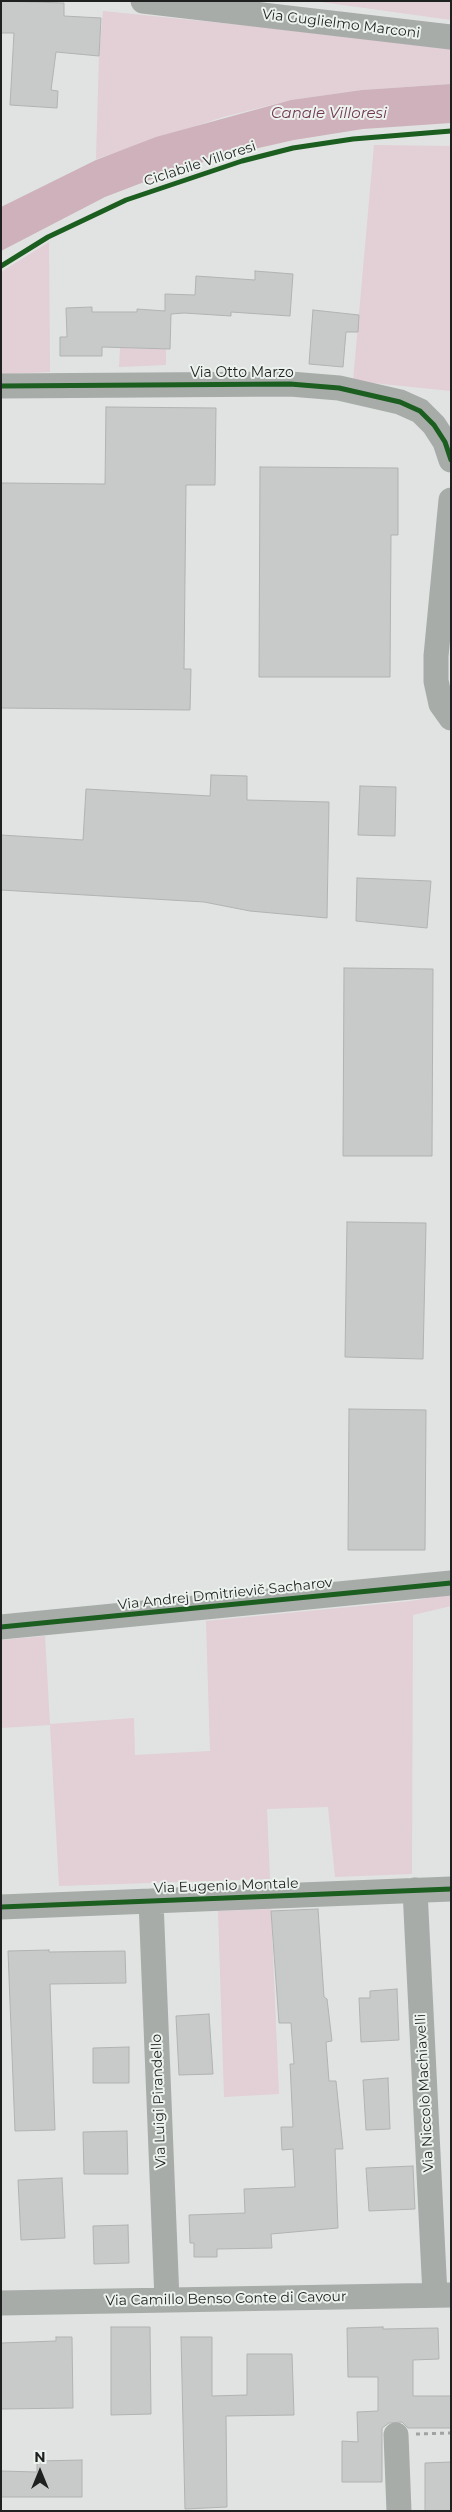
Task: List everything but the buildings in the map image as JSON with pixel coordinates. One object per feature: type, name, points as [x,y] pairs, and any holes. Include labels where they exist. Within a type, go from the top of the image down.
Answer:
[{"type":"street","name":"Via Guglielmo Marconi","points":[[143,1],[451,37]]},
{"type":"street","name":"Via Otto Marzo","points":[[1,386],[290,384],[340,388],[400,402],[420,411],[434,425],[445,442],[451,460]]},
{"type":"street","points":[[451,500],[436,656],[436,681],[442,704],[451,718]]},
{"type":"street","name":"Via Andrej Dmitrievič Sacharov","points":[[1,1627],[451,1583]]},
{"type":"street","name":"Via Eugenio Montale","points":[[1,1906],[451,1889]]},
{"type":"street","name":"Via Niccolò Machiavelli","points":[[415,1890],[443,2295]]},
{"type":"street","name":"Via Luigi Pirandello","points":[[151,1901],[167,2300]]},
{"type":"street","name":"Via Camillo Benso Conte di Cavour","points":[[1,2303],[443,2295]]},
{"type":"street","points":[[396,2435],[398,2511]]},
{"type":"path","points":[[396,2435],[451,2433]]},
{"type":"shaded area","points":[[313,1],[451,1],[451,20],[350,6]]},
{"type":"shaded area","points":[[103,11],[451,46],[451,84],[362,90],[291,100],[223,117],[96,159],[99,56]]},
{"type":"shaded area","points":[[374,145],[451,146],[451,391],[353,381]]},
{"type":"shaded area","points":[[49,242],[50,372],[1,374],[1,272]]},
{"type":"shaded area","points":[[120,348],[166,349],[166,365],[119,367]]},
{"type":"shaded area","points":[[451,1594],[451,1606],[413,1615],[412,1874],[335,1877],[328,1807],[267,1809],[270,1879],[59,1886],[50,1725],[1,1728],[1,1640],[45,1636],[50,1724],[134,1718],[135,1755],[210,1751],[206,1621],[411,1601]]},
{"type":"shaded area","points":[[271,1909],[279,2094],[224,2097],[218,1911]]},
{"type":"water","name":"Canale Villoresi","points":[[451,84],[451,123],[363,129],[294,140],[223,156],[165,174],[105,197],[1,251],[1,207],[96,160],[156,137],[291,100],[362,90]]},
{"type":"cycle path","name":"Ciclabile Villoresi","points":[[1,266],[48,237],[126,200],[242,161],[293,148],[353,139],[451,131]]},
{"type":"cycle path","points":[[1,386],[290,384],[339,388],[400,402],[420,411],[434,425],[445,442],[451,460]]},
{"type":"cycle path","points":[[1,1627],[451,1583]]},
{"type":"cycle path","points":[[1,1907],[451,1889]]}]
